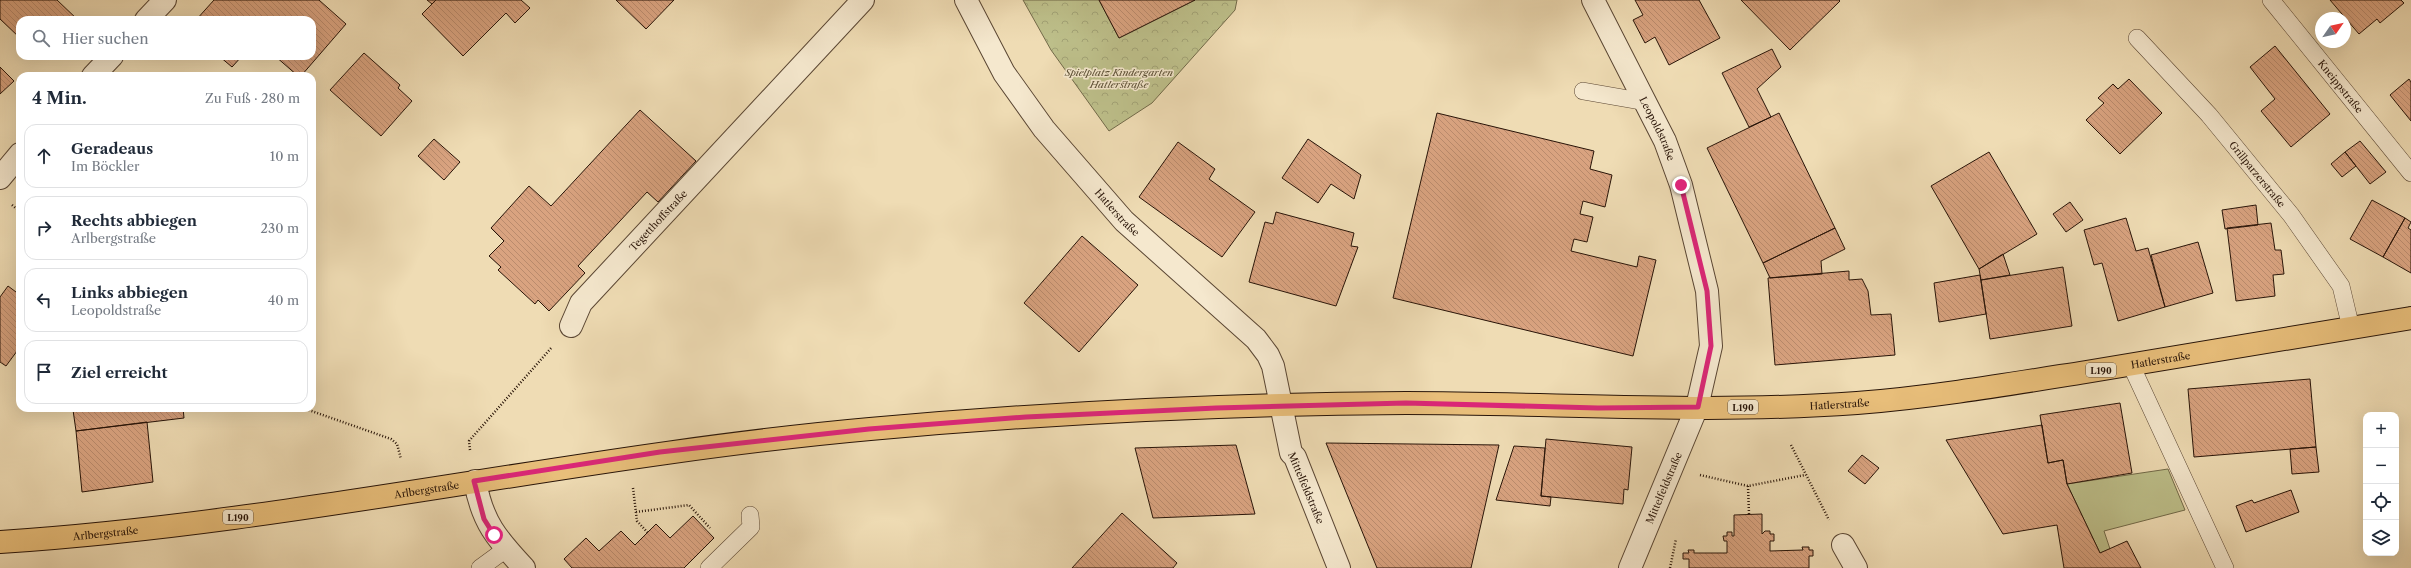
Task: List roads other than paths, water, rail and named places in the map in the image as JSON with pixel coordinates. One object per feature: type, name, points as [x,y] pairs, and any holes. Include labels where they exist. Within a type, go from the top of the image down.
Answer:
[{"type":"main road","name":"Hatlerstraße","points":[[1789,407],[1864,402],[1947,392],[2131,365],[2411,318]]},
{"type":"main road","name":"Arlbergstraße","points":[[0,542],[79,537],[191,524],[660,452],[869,429],[1026,417],[1280,406],[1406,403],[1598,408],[1789,407]]},
{"type":"street","points":[[150,16],[165,0]]},
{"type":"street","name":"Tegetthoffstraße","points":[[571,326],[581,303],[863,0]]},
{"type":"street","name":"Hatlerstraße","points":[[966,0],[1004,73],[1048,134],[1124,221],[1256,338],[1268,354],[1273,366],[1280,406]]},
{"type":"street","name":"Leopoldstraße","points":[[1593,0],[1665,141],[1681,185],[1707,291],[1711,346],[1698,407]]},
{"type":"street","points":[[97,72],[108,60]]},
{"type":"street","points":[[0,178],[16,159]]},
{"type":"street","name":"Mittelfeldstraße","points":[[1280,406],[1291,453],[1295,457],[1339,568]]},
{"type":"street","name":"Mittelfeldstraße","points":[[1630,568],[1698,407]]},
{"type":"street","points":[[474,481],[484,519],[494,535],[524,568]]},
{"type":"street","points":[[1843,545],[1856,568]]},
{"type":"lane","name":"Kneippstraße","points":[[2272,0],[2411,173]]},
{"type":"lane","name":"Grillparzerstraße","points":[[2137,38],[2209,115],[2291,215],[2340,286],[2351,328]]},
{"type":"lane","points":[[1583,91],[1646,102]]},
{"type":"lane","points":[[2131,365],[2225,568]]},
{"type":"lane","points":[[709,568],[751,527],[750,515]]},
{"type":"lane","points":[[480,568],[506,549]]},
{"type":"park label","name":"Spielplatz Kindergarten Hatlerstraße","points":[[1119,78]]}]
